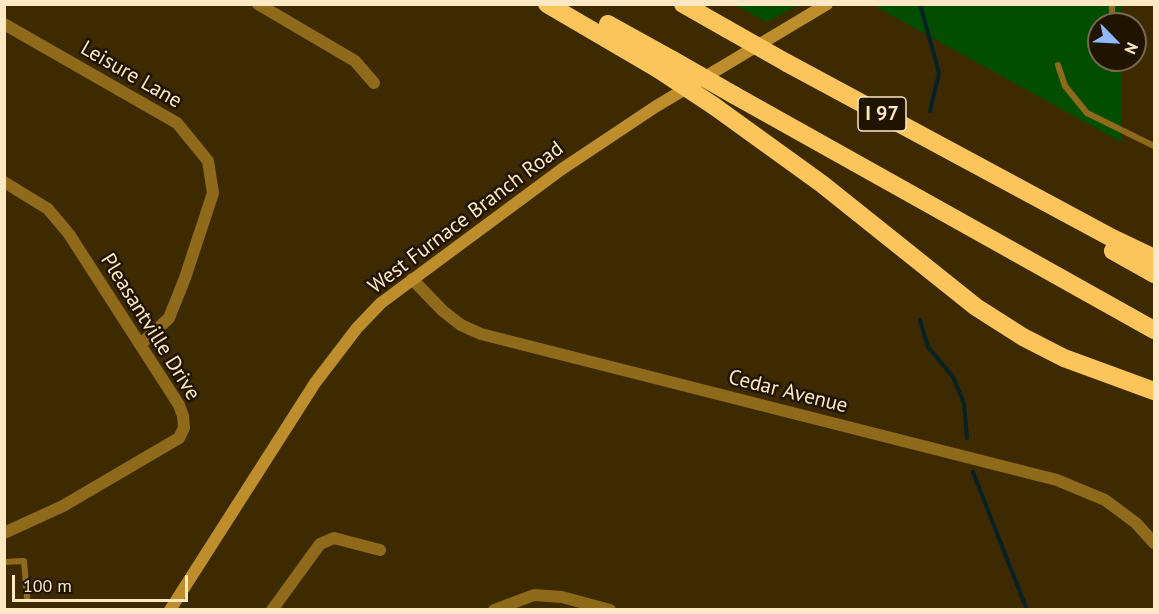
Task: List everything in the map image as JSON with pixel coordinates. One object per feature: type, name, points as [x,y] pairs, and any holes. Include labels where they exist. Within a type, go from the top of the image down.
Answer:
[{"type":"highway","points":[[547,4],[665,64],[734,95],[1155,330]]},
{"type":"highway","points":[[573,4],[665,64],[714,106],[822,184],[976,307],[1023,337],[1064,358],[1155,391]]},
{"type":"highway","name":"I 97","points":[[683,4],[939,146]]},
{"type":"highway","points":[[939,146],[1112,238],[1155,258]]},
{"type":"highway","points":[[939,146],[1155,274]]},
{"type":"main road","name":"West Furnace Branch Road","points":[[170,609],[315,383],[357,328],[412,279],[562,168],[636,120],[828,4]]},
{"type":"street","points":[[258,4],[355,61],[374,83]]},
{"type":"street","name":"Leisure Lane","points":[[4,24],[177,123],[208,161],[213,193],[185,278],[169,318],[141,344]]},
{"type":"street","name":"Pleasantville Drive","points":[[4,182],[48,209],[69,234],[141,344],[183,416],[184,428],[178,438],[63,506],[4,533]]},
{"type":"street","name":"Cedar Avenue","points":[[412,279],[443,311],[461,325],[481,334],[1057,480],[1105,500],[1136,522],[1155,543]]},
{"type":"street","points":[[272,609],[320,544],[334,538],[380,550]]},
{"type":"street","points":[[494,609],[534,595],[562,597],[610,609]]},
{"type":"lane","points":[[1058,65],[1065,86],[1087,113],[1155,146]]},
{"type":"lane","points":[[4,562],[24,561],[27,597]]},
{"type":"green space","points":[[735,5],[797,5],[767,22]]},
{"type":"green space","points":[[873,5],[1121,5],[1121,12],[1087,12],[1087,72],[1121,72],[1121,142]]},
{"type":"waterway","points":[[920,4],[939,73],[930,111]]},
{"type":"waterway","points":[[920,320],[928,347],[953,377],[964,403],[967,438]]},
{"type":"waterway","points":[[973,472],[1027,610]]}]
